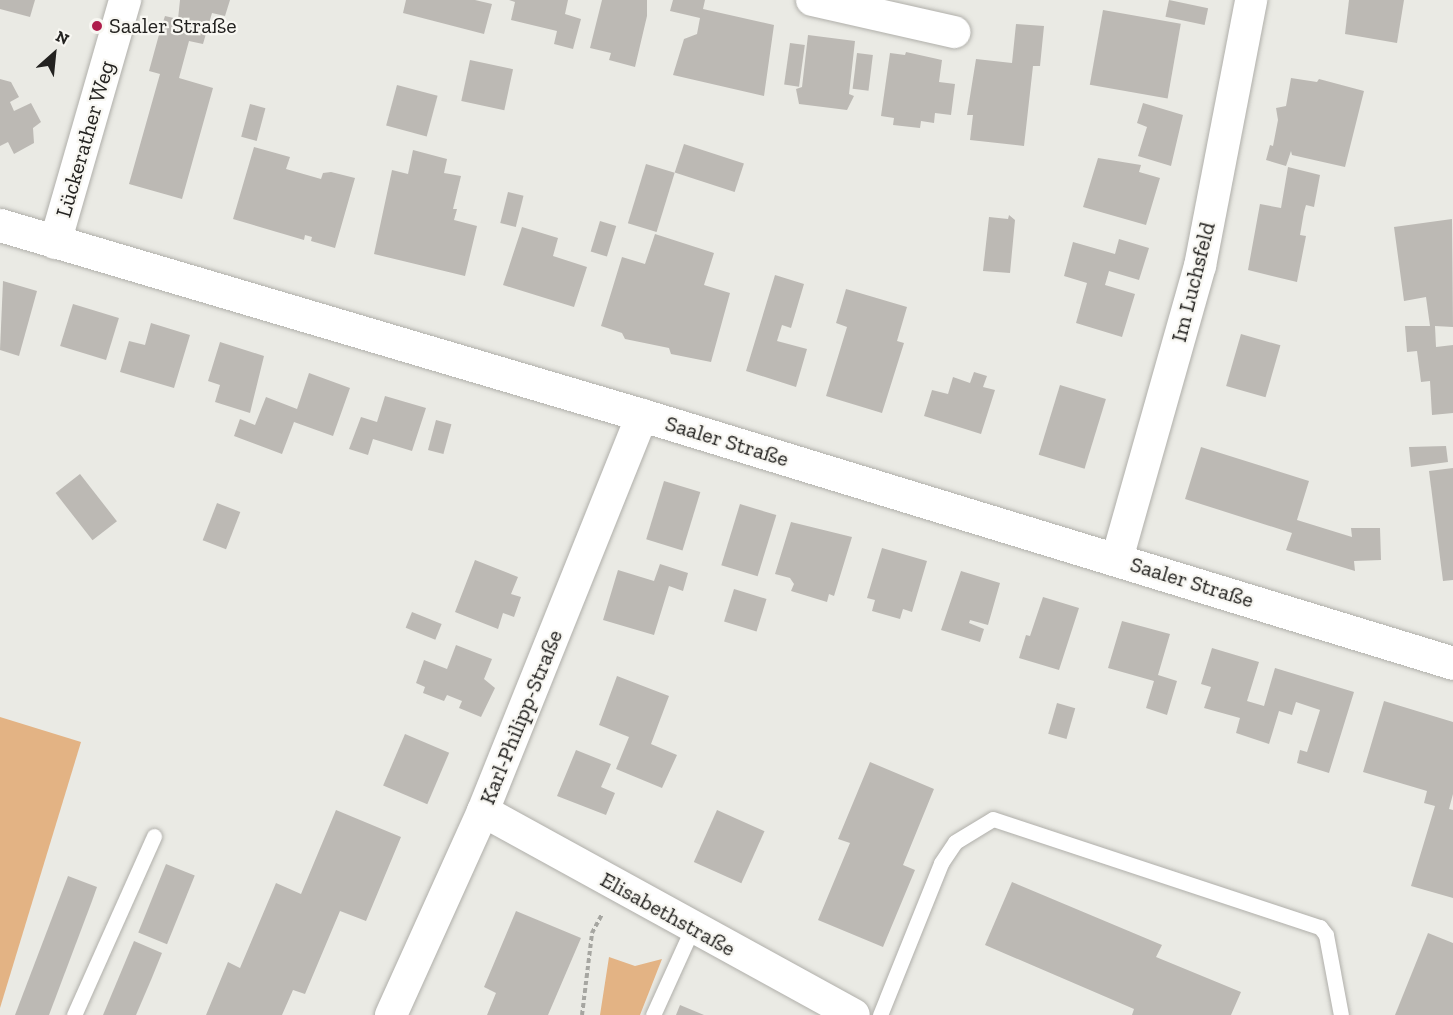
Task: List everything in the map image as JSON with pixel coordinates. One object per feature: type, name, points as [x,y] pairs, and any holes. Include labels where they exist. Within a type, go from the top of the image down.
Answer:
[{"type":"street","name":"Lückerather Weg","points":[[55,243],[125,0]]},
{"type":"street","points":[[812,0],[856,5],[954,32]]},
{"type":"street","name":"Im Luchsfeld","points":[[1117,559],[1200,266],[1251,0]]},
{"type":"street","name":"Saaler Straße","points":[[0,225],[642,415],[1453,663]]},
{"type":"street","name":"Karl-Philipp-Straße","points":[[391,1015],[483,811],[642,415]]},
{"type":"street","name":"Elisabethstraße","points":[[483,811],[854,1015]]},
{"type":"lane","points":[[880,1015],[941,863],[955,842],[993,819],[1320,927],[1326,935],[1341,1015]]},
{"type":"lane","points":[[74,1015],[154,836]]},
{"type":"lane","points":[[653,1015],[693,927]]},
{"type":"path","points":[[582,1015],[592,933],[616,885]]},
{"type":"shaded area","points":[[0,717],[81,742],[0,1008]]},
{"type":"shaded area","points":[[609,957],[635,966],[662,959],[640,1015],[600,1015]]},
{"type":"building","points":[[0,0],[35,0],[30,17],[0,9]]},
{"type":"building","points":[[180,0],[230,0],[225,16],[212,13],[203,44],[189,41],[179,78],[213,88],[182,199],[129,184],[160,74],[149,71],[160,31],[165,16],[178,19]]},
{"type":"building","points":[[406,0],[475,0],[492,4],[484,34],[403,13]]},
{"type":"building","points":[[509,0],[568,0],[565,14],[581,19],[573,49],[554,44],[557,31],[511,20],[515,2]]},
{"type":"building","points":[[602,0],[647,0],[647,16],[635,67],[609,60],[611,53],[590,48]]},
{"type":"building","points":[[673,0],[705,0],[703,9],[774,25],[764,96],[673,75],[684,39],[697,34],[700,18],[670,11]]},
{"type":"building","points":[[1169,0],[1208,8],[1205,25],[1165,17]]},
{"type":"building","points":[[1349,0],[1404,0],[1397,43],[1345,34]]},
{"type":"building","points":[[1103,10],[1181,24],[1168,99],[1090,85]]},
{"type":"building","points":[[1016,24],[1044,26],[1040,66],[1033,66],[1024,146],[970,140],[973,115],[967,115],[976,59],[1012,63]]},
{"type":"building","points":[[808,35],[855,41],[849,94],[854,96],[847,110],[799,104],[796,89],[802,87]]},
{"type":"building","points":[[790,43],[805,45],[799,87],[784,85]]},
{"type":"building","points":[[906,52],[942,60],[939,82],[955,84],[951,115],[935,113],[934,123],[921,121],[920,128],[893,125],[894,118],[881,116],[890,53],[905,55]]},
{"type":"building","points":[[857,53],[873,55],[868,91],[853,89]]},
{"type":"building","points":[[470,60],[513,69],[504,110],[461,101]]},
{"type":"building","points":[[1291,78],[1317,82],[1319,79],[1364,91],[1345,167],[1292,155],[1291,151],[1286,166],[1266,160],[1270,145],[1273,146],[1278,120],[1276,108],[1286,106]]},
{"type":"building","points":[[0,79],[11,82],[19,97],[10,102],[14,111],[31,103],[41,122],[33,128],[34,143],[14,154],[8,142],[0,146]]},
{"type":"building","points":[[397,85],[438,96],[427,136],[386,126]]},
{"type":"building","points":[[1143,103],[1183,115],[1171,166],[1138,156],[1147,127],[1137,123]]},
{"type":"building","points":[[250,104],[265,108],[257,141],[241,137]]},
{"type":"building","points":[[684,144],[744,163],[735,192],[675,173]]},
{"type":"building","points":[[254,147],[290,157],[286,169],[321,179],[323,173],[331,172],[355,178],[335,248],[311,241],[312,237],[305,235],[304,240],[233,219]]},
{"type":"building","points":[[413,150],[447,159],[444,173],[461,176],[453,209],[457,209],[454,220],[477,226],[465,276],[374,254],[392,170],[408,174]]},
{"type":"building","points":[[1098,158],[1141,165],[1139,172],[1160,178],[1146,225],[1083,207]]},
{"type":"building","points":[[646,164],[675,173],[657,232],[628,223]]},
{"type":"building","points":[[1288,167],[1320,175],[1314,207],[1306,205],[1304,212],[1300,235],[1306,236],[1297,282],[1248,270],[1260,204],[1281,208]]},
{"type":"building","points":[[508,192],[524,196],[516,227],[500,223]]},
{"type":"building","points":[[1009,215],[1015,220],[1010,273],[983,271],[989,217],[1008,219]]},
{"type":"building","points":[[1452,219],[1453,327],[1435,326],[1436,347],[1453,345],[1453,413],[1432,415],[1430,381],[1421,382],[1417,351],[1407,352],[1405,326],[1430,326],[1426,297],[1404,301],[1394,227]]},
{"type":"building","points":[[600,221],[616,226],[607,257],[591,252]]},
{"type":"building","points":[[522,227],[558,238],[553,256],[587,267],[574,307],[503,285]]},
{"type":"building","points":[[655,234],[714,253],[704,285],[730,293],[711,362],[671,354],[669,348],[625,339],[622,333],[601,326],[622,257],[645,264]]},
{"type":"building","points":[[1119,239],[1149,248],[1139,280],[1109,271],[1105,285],[1135,294],[1122,337],[1076,323],[1087,283],[1064,276],[1073,242],[1115,254]]},
{"type":"building","points":[[775,275],[804,284],[791,328],[782,325],[777,341],[807,349],[796,387],[746,371]]},
{"type":"building","points":[[3,281],[37,291],[19,356],[0,350]]},
{"type":"building","points":[[846,289],[907,307],[897,341],[904,343],[882,413],[826,396],[847,327],[836,323]]},
{"type":"building","points":[[73,304],[119,318],[106,360],[60,346]]},
{"type":"building","points":[[151,323],[190,335],[174,388],[120,372],[129,341],[145,345]]},
{"type":"building","points":[[1241,334],[1280,345],[1266,397],[1226,386]]},
{"type":"building","points":[[220,342],[264,356],[250,413],[215,402],[220,385],[208,381]]},
{"type":"building","points":[[974,372],[987,376],[983,387],[995,390],[981,434],[924,416],[932,390],[948,394],[953,377],[970,383]]},
{"type":"building","points":[[309,373],[350,388],[333,436],[294,422],[282,454],[234,436],[240,419],[255,425],[266,397],[297,409]]},
{"type":"building","points":[[1060,385],[1106,399],[1085,469],[1039,455]]},
{"type":"building","points":[[385,396],[426,408],[412,451],[373,439],[368,455],[349,449],[361,417],[377,422]]},
{"type":"building","points":[[436,420],[451,424],[443,454],[428,450]]},
{"type":"building","points":[[1446,446],[1448,462],[1411,467],[1409,447]]},
{"type":"building","points":[[1201,447],[1309,481],[1297,520],[1352,537],[1351,528],[1380,528],[1381,560],[1354,561],[1355,571],[1286,550],[1292,533],[1185,499]]},
{"type":"building","points":[[1453,468],[1453,580],[1443,581],[1429,471]]},
{"type":"building","points":[[80,474],[117,521],[93,540],[56,493]]},
{"type":"building","points":[[664,481],[700,492],[683,550],[646,539]]},
{"type":"building","points":[[217,503],[240,512],[226,549],[203,540]]},
{"type":"building","points":[[740,504],[776,515],[758,576],[721,565]]},
{"type":"building","points":[[791,522],[852,537],[834,596],[829,594],[827,602],[791,591],[794,584],[790,578],[775,574]]},
{"type":"building","points":[[882,548],[927,561],[912,612],[903,609],[900,619],[872,611],[875,600],[867,598]]},
{"type":"building","points":[[475,560],[518,577],[511,594],[521,597],[514,617],[503,613],[498,629],[455,612]]},
{"type":"building","points":[[660,564],[688,573],[683,591],[669,586],[654,635],[603,620],[618,570],[654,581]]},
{"type":"building","points":[[961,571],[1000,583],[988,625],[970,620],[969,623],[984,629],[980,642],[941,630]]},
{"type":"building","points":[[734,589],[767,599],[757,631],[724,622]]},
{"type":"building","points":[[1043,597],[1079,608],[1059,670],[1019,658],[1026,635],[1030,636]]},
{"type":"building","points":[[412,612],[442,624],[435,640],[406,628]]},
{"type":"building","points":[[1122,621],[1170,634],[1158,675],[1177,681],[1167,715],[1146,708],[1154,681],[1108,668]]},
{"type":"building","points":[[456,645],[492,659],[484,679],[495,688],[481,717],[459,708],[462,701],[447,695],[444,701],[423,693],[425,687],[416,683],[424,660],[447,669]]},
{"type":"building","points":[[1212,648],[1259,662],[1247,701],[1264,706],[1275,668],[1354,692],[1329,773],[1297,763],[1300,750],[1307,752],[1320,710],[1296,702],[1292,715],[1279,711],[1269,744],[1236,733],[1240,718],[1204,708],[1211,687],[1201,684]]},
{"type":"building","points":[[617,676],[669,696],[651,744],[677,755],[662,788],[616,769],[629,737],[599,725]]},
{"type":"building","points":[[1384,701],[1453,722],[1453,794],[1449,809],[1453,810],[1453,898],[1411,886],[1435,806],[1424,803],[1427,791],[1363,772]]},
{"type":"building","points":[[1057,703],[1075,708],[1066,739],[1048,734]]},
{"type":"building","points":[[405,734],[449,753],[427,804],[383,786]]},
{"type":"building","points":[[576,750],[611,764],[601,787],[615,793],[606,815],[557,796]]},
{"type":"building","points":[[870,762],[934,789],[903,865],[915,870],[883,947],[818,920],[850,843],[838,839]]},
{"type":"building","points":[[336,810],[401,837],[366,921],[340,911],[305,994],[293,990],[282,1015],[206,1015],[228,962],[240,968],[276,883],[301,894]]},
{"type":"building","points":[[717,810],[765,831],[741,883],[694,862]]},
{"type":"building","points":[[166,864],[195,876],[167,944],[138,933]]},
{"type":"building","points":[[68,876],[97,887],[49,1015],[15,1015]]},
{"type":"building","points":[[1012,882],[1162,945],[1156,957],[1241,992],[1231,1015],[1132,1015],[1134,1009],[985,945]]},
{"type":"building","points":[[516,911],[581,938],[548,1015],[487,1015],[496,993],[484,987]]},
{"type":"building","points":[[1428,933],[1453,943],[1453,1015],[1395,1015]]},
{"type":"building","points":[[134,941],[162,953],[151,980],[136,1015],[103,1015]]},
{"type":"building","points":[[680,1005],[704,1015],[676,1015]]},
{"type":"place","name":"Saaler Straße","points":[[97,26]]}]
